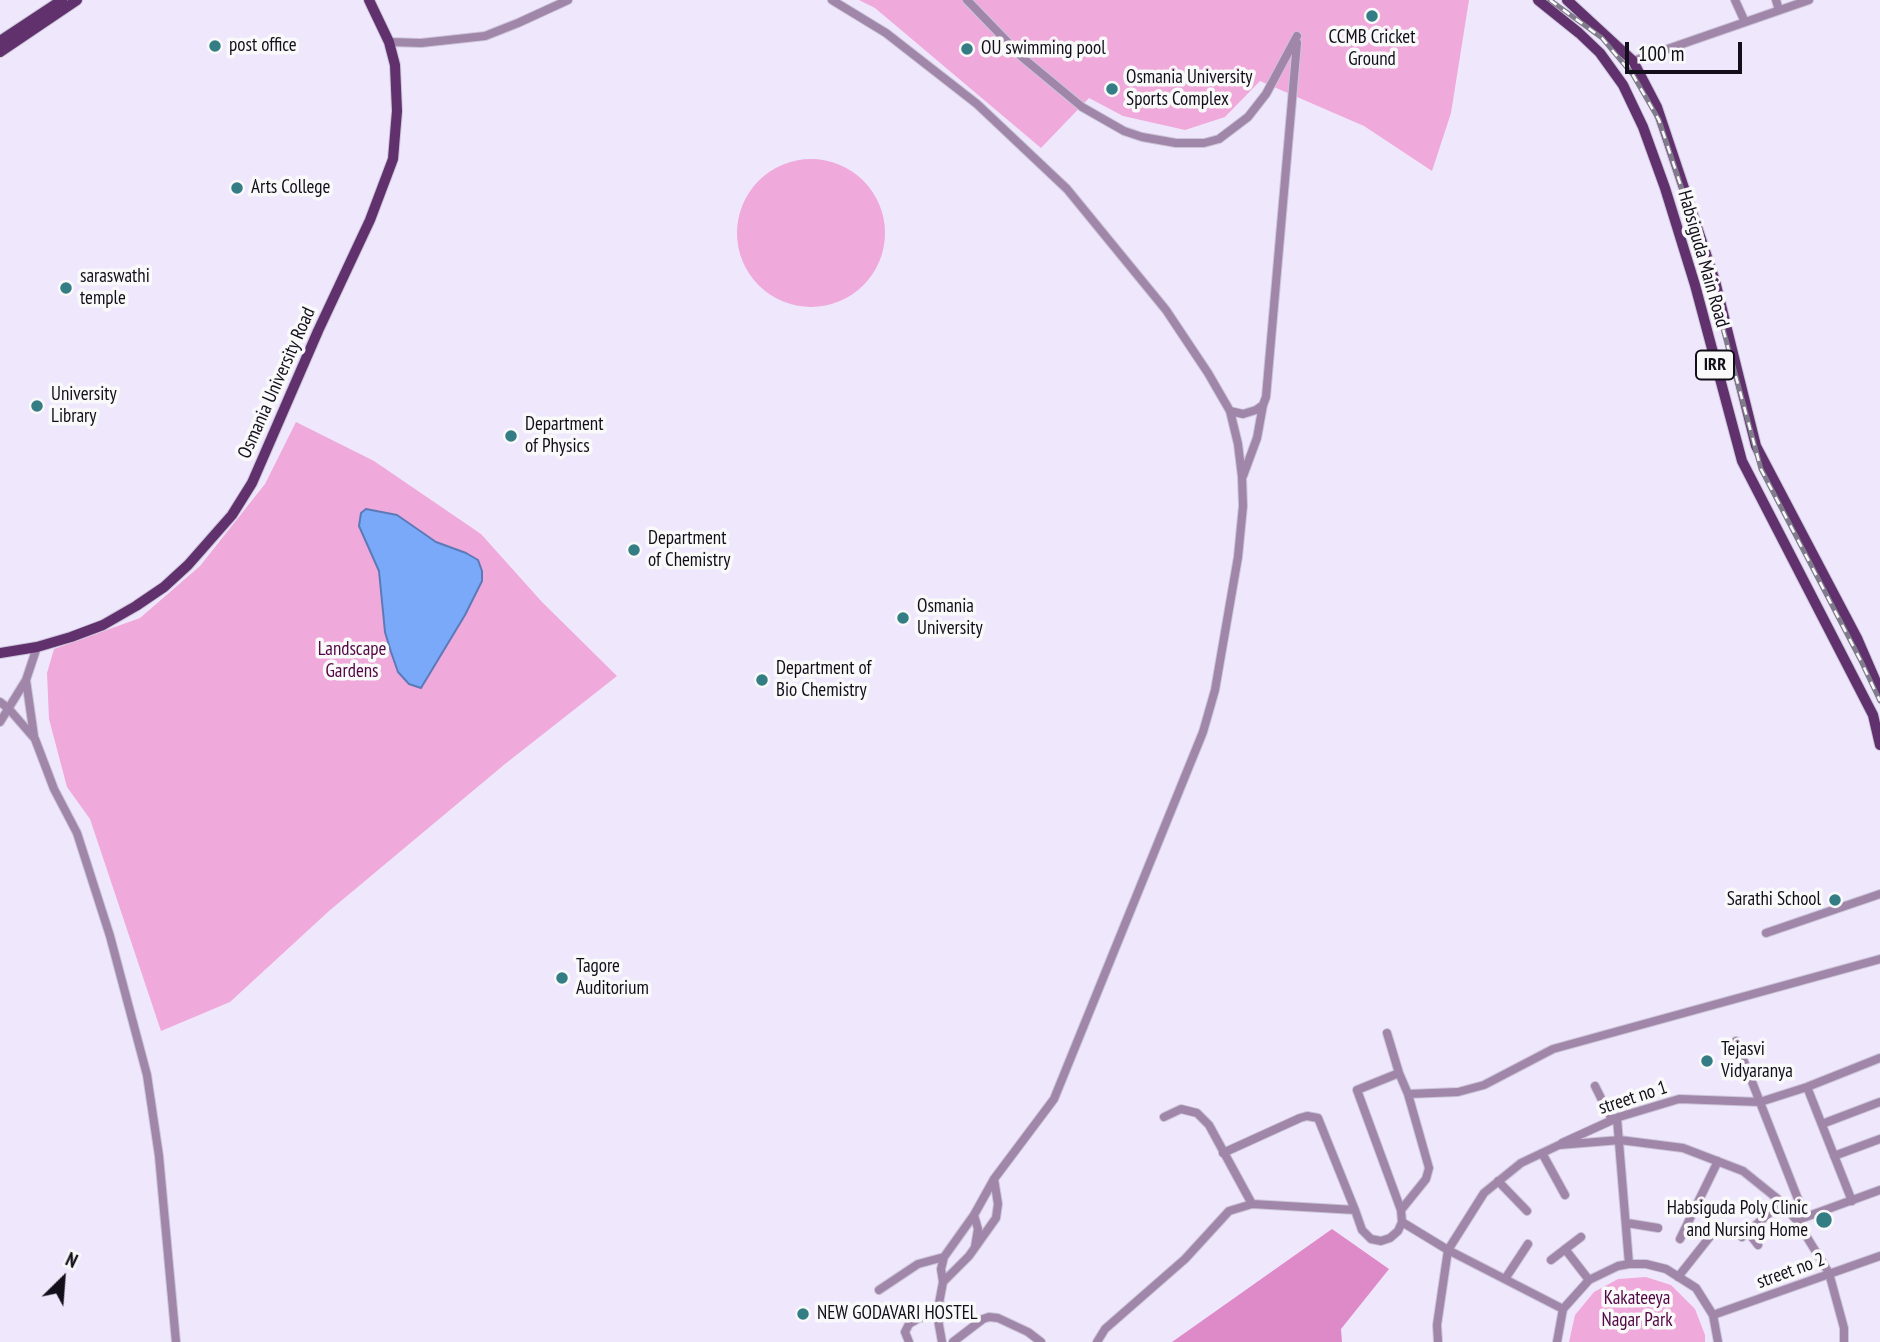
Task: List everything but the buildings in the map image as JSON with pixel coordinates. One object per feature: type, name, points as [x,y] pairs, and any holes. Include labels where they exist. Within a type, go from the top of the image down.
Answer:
[{"type":"main road","points":[[0,41],[62,0]]},
{"type":"main road","points":[[0,52],[78,0]]},
{"type":"main road","name":"Osmania University Road","points":[[0,653],[37,648],[103,625],[164,587],[188,565],[232,515],[252,484],[389,174],[393,159],[397,111],[396,75],[389,42],[369,0]]},
{"type":"main road","name":"Habsiguda Main Road","points":[[1538,0],[1589,41],[1616,74],[1643,127],[1695,285],[1742,461],[1873,715],[1880,745]]},
{"type":"main road","name":"Habsiguda Main Road","points":[[1567,0],[1633,61],[1657,107],[1684,183],[1724,316],[1756,446],[1857,638],[1880,691]]},
{"type":"main road","points":[[1665,188],[1684,183]]},
{"type":"main road","points":[[1748,473],[1766,465]]},
{"type":"street","points":[[389,42],[421,43],[485,36],[568,0]]},
{"type":"street","points":[[832,0],[886,33],[977,104],[1067,189],[1166,310],[1208,373],[1230,411],[1242,477],[1244,506],[1238,557],[1215,690],[1203,732],[1054,1099],[994,1179],[974,1215],[946,1255],[941,1269],[943,1282],[937,1314],[942,1342]]},
{"type":"street","points":[[967,0],[1023,58],[1082,107],[1124,131],[1177,143],[1204,143],[1219,139],[1248,117],[1266,94],[1297,36],[1266,397],[1262,405],[1257,438],[1242,477]]},
{"type":"street","points":[[1735,0],[1745,22]]},
{"type":"street","points":[[1776,0],[1779,10]]},
{"type":"street","points":[[1633,61],[1809,0]]},
{"type":"street","points":[[1230,411],[1243,414],[1262,405]]},
{"type":"street","points":[[0,722],[26,680],[37,648]]},
{"type":"street","points":[[26,680],[35,739],[54,789],[77,833],[110,936],[145,1066],[159,1156],[176,1342]]},
{"type":"street","points":[[0,702],[35,739]]},
{"type":"street","points":[[1766,933],[1880,894]]},
{"type":"street","points":[[1408,1094],[1440,1094],[1484,1085],[1553,1049],[1880,959]]},
{"type":"street","points":[[1388,1033],[1429,1168],[1426,1179],[1401,1210]]},
{"type":"street","points":[[1736,1041],[1801,1219],[1829,1273],[1844,1328],[1852,1342]]},
{"type":"street","name":"street no 1","points":[[1448,1250],[1483,1193],[1498,1181],[1521,1163],[1614,1119],[1679,1099],[1760,1102],[1880,1058]]},
{"type":"street","points":[[1223,1153],[1300,1118],[1318,1118],[1362,1230],[1371,1238],[1381,1241],[1390,1238],[1398,1231],[1402,1222],[1401,1210],[1357,1090],[1399,1073]]},
{"type":"street","points":[[1595,1086],[1614,1119],[1620,1140],[1629,1264]]},
{"type":"street","points":[[1807,1087],[1852,1201]]},
{"type":"street","points":[[1822,1124],[1880,1102]]},
{"type":"street","points":[[1164,1117],[1181,1109],[1197,1113],[1209,1125],[1252,1204]]},
{"type":"street","points":[[1834,1156],[1880,1139]]},
{"type":"street","points":[[1559,1145],[1620,1140],[1683,1148],[1743,1171],[1801,1219]]},
{"type":"street","points":[[1542,1153],[1565,1195]]},
{"type":"street","points":[[1679,1239],[1718,1161]]},
{"type":"street","points":[[943,1282],[975,1249],[996,1218],[998,1204],[994,1179]]},
{"type":"street","points":[[1498,1181],[1527,1211]]},
{"type":"street","points":[[1801,1219],[1880,1190]]},
{"type":"street","points":[[1758,1245],[1745,1234],[1781,1203]]},
{"type":"street","points":[[1097,1342],[1119,1315],[1185,1259],[1229,1211],[1252,1204],[1356,1210]]},
{"type":"street","points":[[974,1215],[978,1229],[975,1249]]},
{"type":"street","points":[[1402,1222],[1448,1250],[1563,1309]]},
{"type":"street","points":[[1627,1223],[1658,1228]]},
{"type":"street","points":[[1678,1277],[1716,1229]]},
{"type":"street","points":[[1551,1260],[1581,1237]]},
{"type":"street","points":[[1505,1279],[1528,1244]]},
{"type":"street","points":[[1565,1249],[1589,1280]]},
{"type":"street","points":[[1438,1342],[1437,1325],[1448,1250]]},
{"type":"street","points":[[879,1290],[918,1264],[946,1255],[963,1263]]},
{"type":"street","name":"street no 2","points":[[1713,1315],[1880,1256]]},
{"type":"street","points":[[1557,1342],[1563,1309],[1589,1280],[1618,1266],[1646,1264],[1666,1269],[1696,1288],[1713,1315],[1718,1342]]},
{"type":"street","points":[[909,1342],[905,1332],[909,1324],[919,1318],[937,1314]]},
{"type":"street","points":[[953,1342],[983,1318],[989,1317],[998,1318],[1028,1332],[1041,1342]]},
{"type":"street","points":[[1844,1328],[1844,1342]]},
{"type":"green space","name":"Osmania University Sports Complex","points":[[859,0],[1469,0],[1451,113],[1432,171],[1364,126],[1260,81],[1225,117],[1185,130],[1123,116],[1089,98],[1041,148],[875,8]]},
{"type":"green space","points":[[811,159],[839,165],[852,171],[863,181],[873,192],[879,205],[885,233],[879,261],[873,274],[863,285],[852,295],[839,301],[811,307],[783,301],[770,295],[759,285],[749,274],[743,261],[737,233],[743,205],[749,192],[759,181],[770,171],[783,165]]},
{"type":"green space","name":"Landscape Gardens","points":[[296,422],[374,461],[481,534],[542,602],[617,676],[505,764],[329,911],[230,1002],[161,1031],[90,819],[67,787],[49,719],[47,673],[54,649],[140,618],[200,566],[265,484]]},
{"type":"green space","name":"Kakateeya Nagar Park","points":[[1646,1277],[1671,1285],[1695,1309],[1705,1342],[1569,1342],[1575,1315],[1594,1292],[1618,1279]]},
{"type":"shaded area","points":[[1332,1229],[1389,1269],[1341,1329],[1342,1342],[1172,1342]]},
{"type":"water","points":[[366,509],[397,515],[436,542],[478,560],[482,571],[482,581],[465,615],[421,688],[409,684],[398,672],[391,652],[385,632],[379,571],[359,526],[361,513]]},
{"type":"railway","points":[[1550,0],[1602,38],[1633,75],[1659,120],[1699,240],[1761,469],[1880,701]]},
{"type":"place","name":"CCMB Cricket Ground","points":[[1372,16]]},
{"type":"place","name":"post office","points":[[215,46]]},
{"type":"place","name":"OU swimming pool","points":[[967,49]]},
{"type":"place","name":"Osmania University Sports Complex","points":[[1112,89]]},
{"type":"place","name":"Arts College","points":[[237,188]]},
{"type":"place","name":"saraswathi temple","points":[[66,288]]},
{"type":"place","name":"University Library","points":[[37,406]]},
{"type":"place","name":"Department of Physics","points":[[511,436]]},
{"type":"place","name":"Department of Chemistry","points":[[634,550]]},
{"type":"place","name":"Osmania University","points":[[903,618]]},
{"type":"place","name":"Department of Bio Chemistry","points":[[762,680]]},
{"type":"place","name":"Sarathi School","points":[[1835,900]]},
{"type":"place","name":"Tagore Auditorium","points":[[562,978]]},
{"type":"place","name":"Tejasvi Vidyaranya","points":[[1707,1061]]},
{"type":"place","name":"Habsiguda Poly Clinic and Nursing Home","points":[[1824,1220]]},
{"type":"place","name":"NEW GODAVARI HOSTEL","points":[[803,1314]]}]
